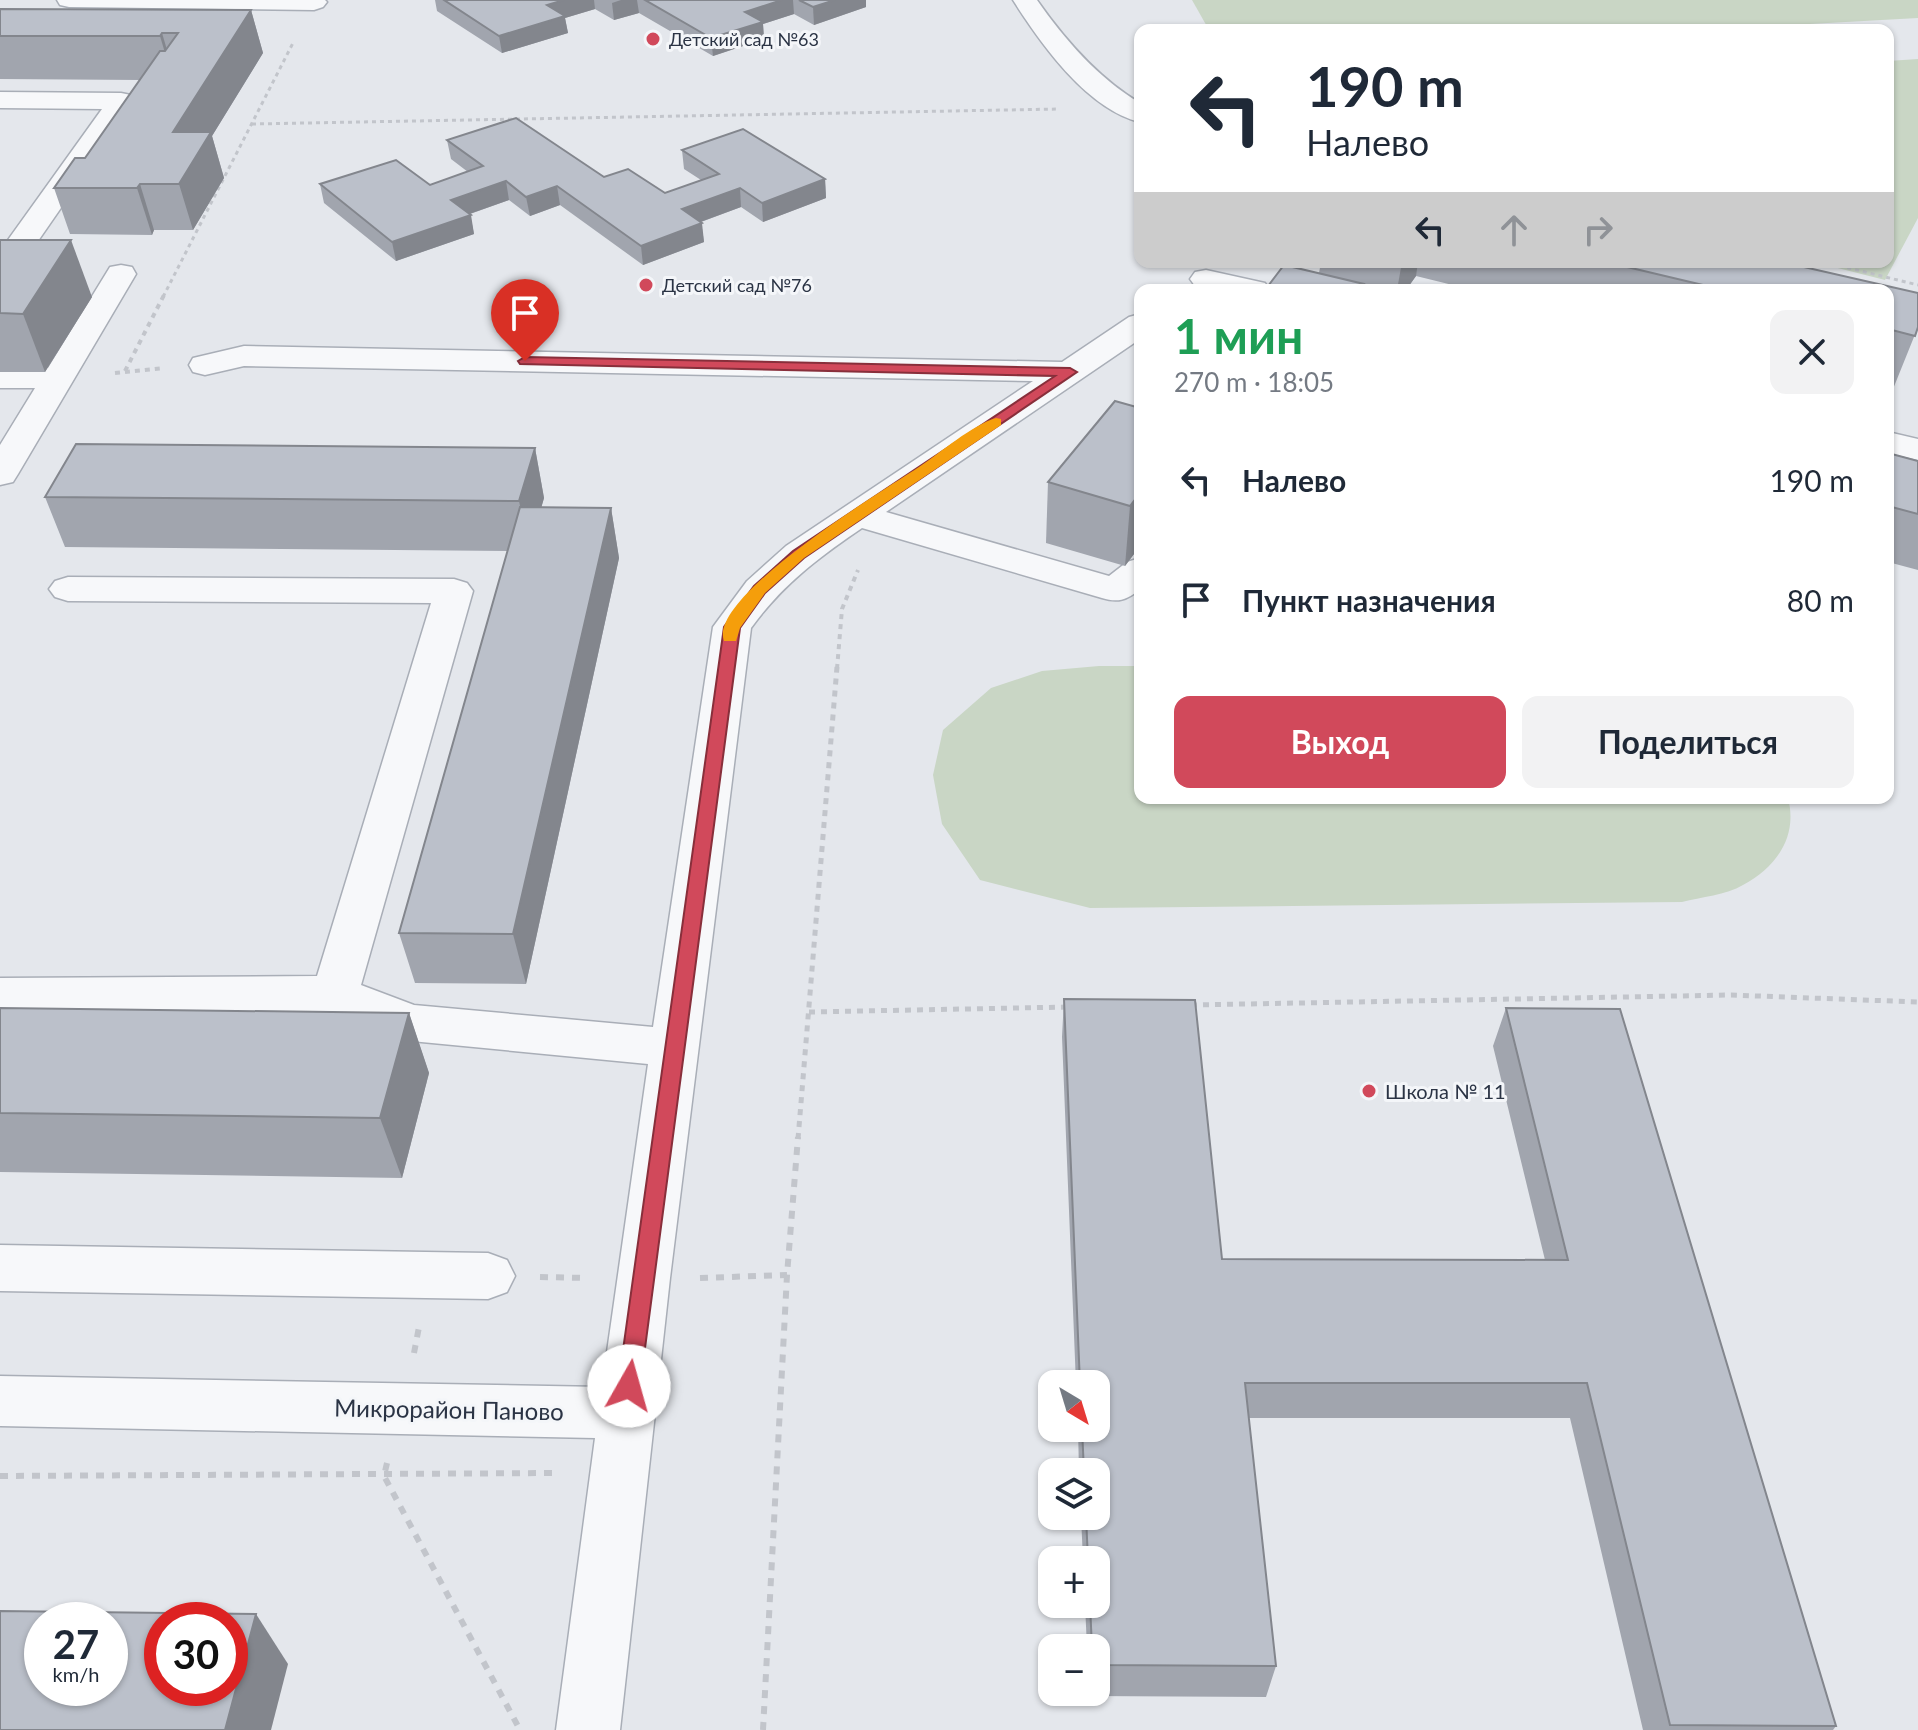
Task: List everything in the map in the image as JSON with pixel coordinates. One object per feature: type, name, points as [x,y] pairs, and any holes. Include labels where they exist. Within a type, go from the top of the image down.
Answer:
[{"type":"street","points":[[69,0],[314,2]]},
{"type":"street","points":[[1025,0],[1047,33],[1102,92],[1134,111]]},
{"type":"street","points":[[0,100],[121,101],[10,273]]},
{"type":"street","points":[[0,474],[121,274],[91,274]]},
{"type":"street","points":[[1208,277],[1233,284]]},
{"type":"street","points":[[588,1730],[626,1413],[732,627],[760,589],[799,554],[868,518],[1134,328]]},
{"type":"street","points":[[205,365],[244,356],[1070,372]]},
{"type":"street","points":[[0,378],[58,378]]},
{"type":"street","points":[[1894,444],[1918,450]]},
{"type":"street","points":[[868,518],[1115,590],[1134,575]]},
{"type":"street","points":[[68,589],[454,591],[335,994]]},
{"type":"street","points":[[0,996],[335,994],[411,1023],[674,1048]]},
{"type":"street","points":[[0,1268],[488,1276]]},
{"type":"street","name":"Микрорайон Паново","points":[[0,1401],[626,1413]]},
{"type":"path","points":[[125,371],[314,2]]},
{"type":"path","points":[[252,124],[1061,109]]},
{"type":"path","points":[[1849,268],[1918,285]]},
{"type":"path","points":[[58,378],[205,365]]},
{"type":"path","points":[[763,1730],[787,1275],[842,609],[868,518]]},
{"type":"path","points":[[1175,1005],[1731,995],[1918,1002]]},
{"type":"path","points":[[809,1012],[1079,1007]]},
{"type":"path","points":[[694,1278],[787,1275]]},
{"type":"path","points":[[488,1276],[596,1278]]},
{"type":"path","points":[[0,1476],[560,1473]]},
{"type":"path","points":[[384,1476],[520,1730]]},
{"type":"green space","points":[[1192,0],[1918,0],[1918,18],[1808,24],[1206,24]]},
{"type":"green space","points":[[1918,59],[1918,218],[1894,263],[1894,61]]},
{"type":"green space","points":[[1838,268],[1891,268],[1885,280]]},
{"type":"green space","points":[[1134,666],[1134,804],[1789,804],[1790,825],[1775,860],[1755,878],[1729,891],[1682,902],[1090,908],[980,880],[942,824],[933,775],[943,730],[991,688],[1042,671]]},
{"type":"building","points":[[444,0],[564,0],[547,5],[565,16],[499,36]]},
{"type":"building","points":[[645,0],[782,0],[745,12],[763,22],[711,38]]},
{"type":"building","points":[[799,0],[835,0],[813,7]]},
{"type":"building","points":[[0,9],[251,10],[173,132],[211,132],[179,184],[140,184],[137,188],[54,188],[75,158],[85,158],[160,51],[165,51],[178,33],[162,33],[160,36],[0,36]]},
{"type":"building","points":[[516,118],[604,177],[628,169],[665,193],[719,174],[682,150],[743,129],[825,179],[762,203],[740,188],[682,209],[702,223],[641,246],[557,186],[526,197],[506,181],[451,200],[471,215],[392,242],[320,184],[396,160],[430,185],[483,166],[447,140]]},
{"type":"building","points":[[0,240],[71,240],[23,314],[0,313]]},
{"type":"building","points":[[1282,268],[1297,268],[1364,284],[1270,284]]},
{"type":"building","points":[[1631,268],[1808,268],[1879,284],[1699,284]]},
{"type":"building","points":[[1894,288],[1918,293],[1915,336],[1894,331]]},
{"type":"building","points":[[1115,401],[1134,406],[1134,501],[1130,506],[1048,482]]},
{"type":"building","points":[[76,444],[535,448],[519,501],[45,497]]},
{"type":"building","points":[[1894,455],[1918,461],[1918,514],[1894,508]]},
{"type":"building","points":[[520,507],[611,508],[513,934],[399,933]]},
{"type":"building","points":[[1064,999],[1195,1000],[1222,1259],[1568,1260],[1506,1008],[1620,1009],[1836,1726],[1670,1725],[1587,1383],[1245,1383],[1276,1666],[1110,1665],[1110,1634],[1091,1634],[1091,1618],[1110,1618],[1110,1546],[1087,1546],[1087,1530],[1110,1530],[1110,1458],[1083,1458],[1083,1442],[1110,1442],[1110,1370],[1079,1370]]},
{"type":"building","points":[[0,1008],[409,1013],[380,1118],[0,1113]]},
{"type":"building","points":[[0,1611],[24,1611],[24,1706],[128,1706],[128,1612],[144,1613],[144,1706],[231,1706],[225,1730],[0,1730]]},
{"type":"building","points":[[248,1614],[256,1614],[248,1644]]},
{"type":"slow traffic","points":[[730,638],[732,627],[760,589],[799,554],[996,422]]},
{"type":"place","name":"Детский сад №63","points":[[653,39]]},
{"type":"place","name":"Детский сад №76","points":[[646,285]]},
{"type":"place","name":"Школа № 11","points":[[1369,1091]]},
{"type":"route","points":[[525,361],[1070,372],[799,554],[760,589],[732,627],[629,1386]]}]
